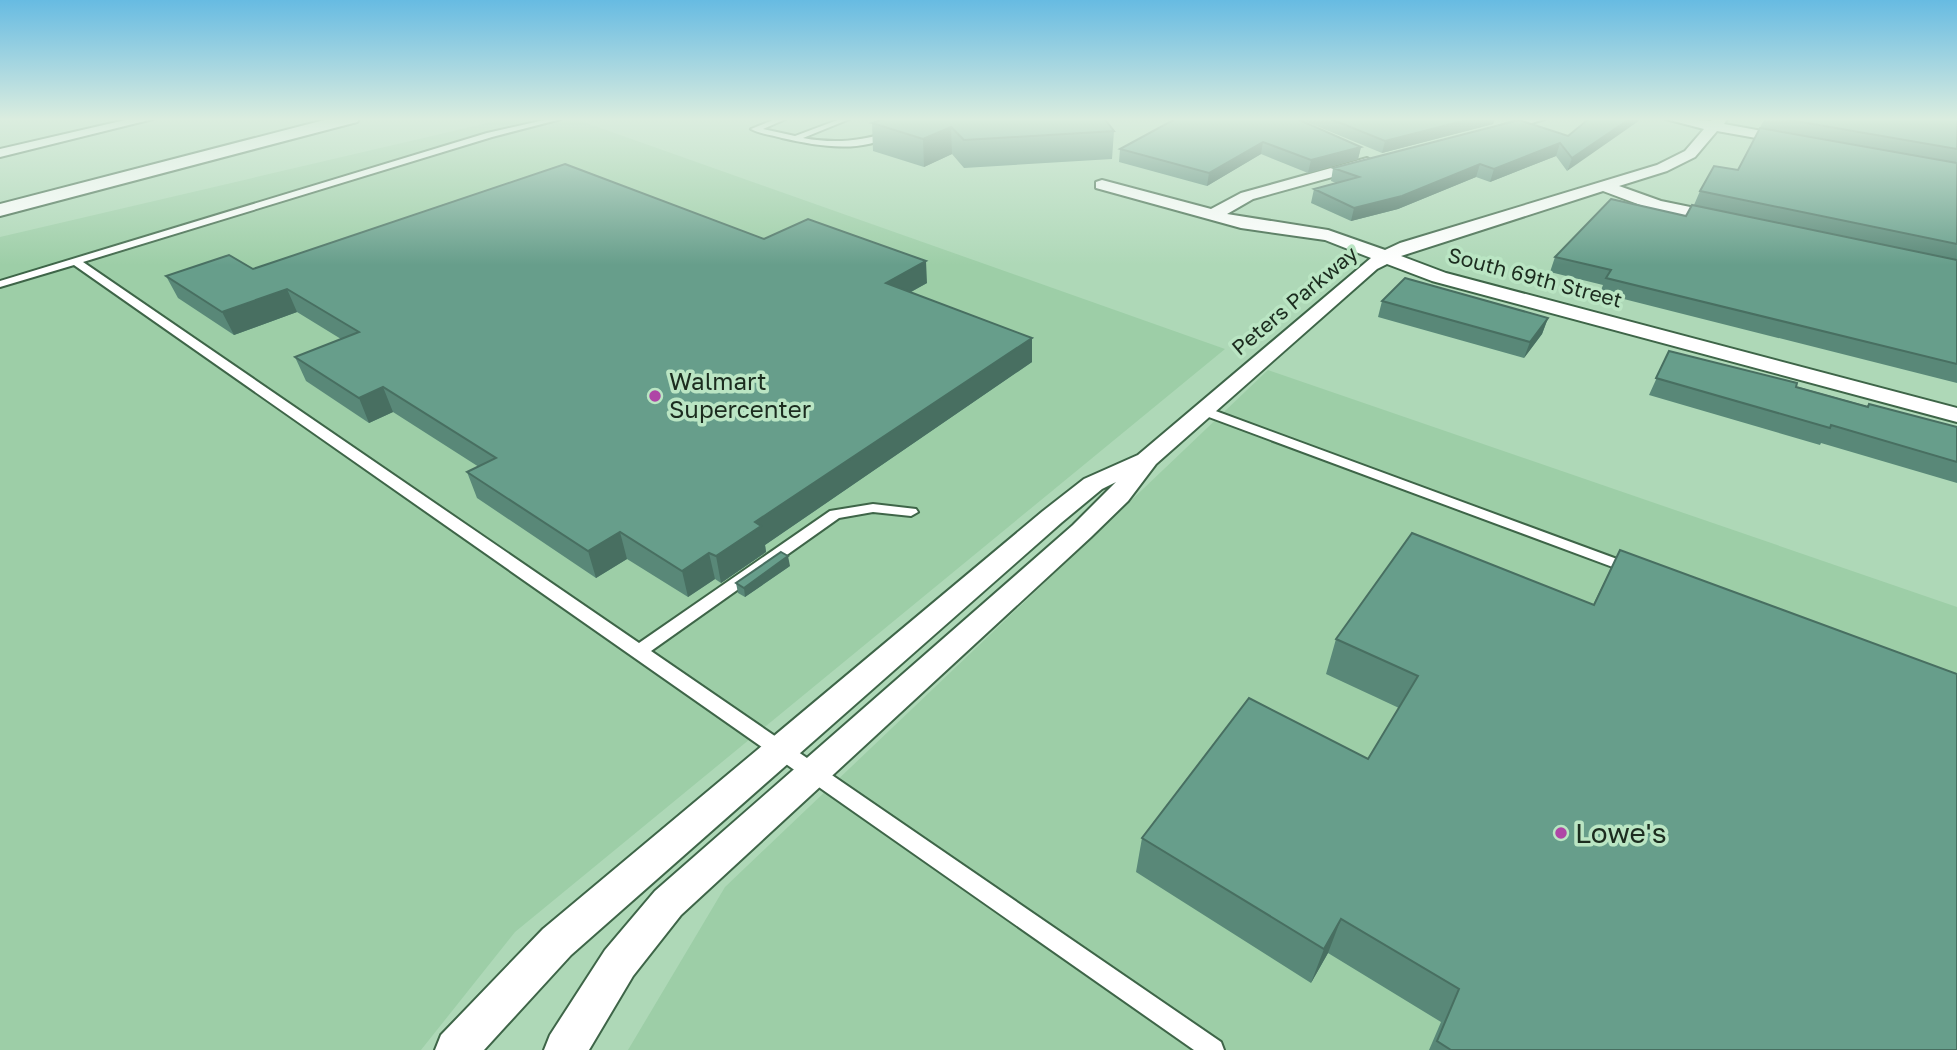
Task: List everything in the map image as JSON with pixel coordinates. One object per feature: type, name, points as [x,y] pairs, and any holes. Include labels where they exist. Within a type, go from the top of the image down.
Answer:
[{"type":"street","points":[[0,210],[164,167]]},
{"type":"street","points":[[1213,215],[1247,196],[1353,167]]},
{"type":"street","name":"Peters Parkway","points":[[1147,459],[1358,273],[1385,256],[1406,247],[1664,167]]},
{"type":"street","name":"South 69th Street","points":[[1102,185],[1241,223],[1315,232],[1464,284],[1957,415]]},
{"type":"street","points":[[1603,186],[1657,205],[1739,222]]},
{"type":"street","points":[[456,1050],[557,942],[1052,517],[1093,484],[1147,459]]},
{"type":"street","points":[[565,1050],[619,962],[668,903],[1082,531],[1119,496],[1147,459]]},
{"type":"lane","points":[[0,284],[385,167]]},
{"type":"lane","points":[[75,261],[1213,1050]]},
{"type":"lane","points":[[1202,410],[1644,574]]},
{"type":"lane","points":[[637,653],[835,514],[873,508],[911,512]]},
{"type":"shaded area","points":[[299,167],[711,167],[1225,349],[515,932],[421,1050],[0,1050],[0,237]]},
{"type":"shaded area","points":[[1268,370],[1957,607],[1957,1050],[628,1050],[725,887]]},
{"type":"building","name":"Walmart Supercenter","points":[[556,167],[573,167],[764,239],[808,219],[926,261],[886,283],[1032,338],[755,522],[761,526],[716,556],[709,553],[682,571],[620,532],[588,551],[467,472],[496,458],[383,387],[359,398],[295,357],[359,332],[287,289],[222,312],[166,276],[229,255],[253,269]]},
{"type":"building","points":[[1187,167],[1219,167],[1209,173]]},
{"type":"building","points":[[1473,167],[1402,196],[1354,208],[1314,189],[1359,177],[1333,168]]},
{"type":"building","points":[[1713,167],[1738,170],[1740,167],[1957,167],[1957,244],[1700,191]]},
{"type":"building","points":[[1611,199],[1686,216],[1692,205],[1957,260],[1957,364],[1606,278],[1611,270],[1555,257]]},
{"type":"building","points":[[1405,278],[1548,318],[1530,342],[1382,301]]},
{"type":"building","points":[[1669,351],[1797,383],[1796,387],[1868,407],[1869,404],[1957,427],[1957,462],[1656,378]]},
{"type":"building","name":"Lowe's","points":[[1412,533],[1594,605],[1620,550],[1957,674],[1957,1050],[1451,1050],[1437,1041],[1459,989],[1341,919],[1324,949],[1142,838],[1249,698],[1368,759],[1418,676],[1336,639]]},
{"type":"building","points":[[781,552],[788,556],[744,588],[736,583]]},
{"type":"place","name":"Walmart Supercenter","points":[[655,396]]},
{"type":"place","name":"Lowe's","points":[[1561,833]]}]
